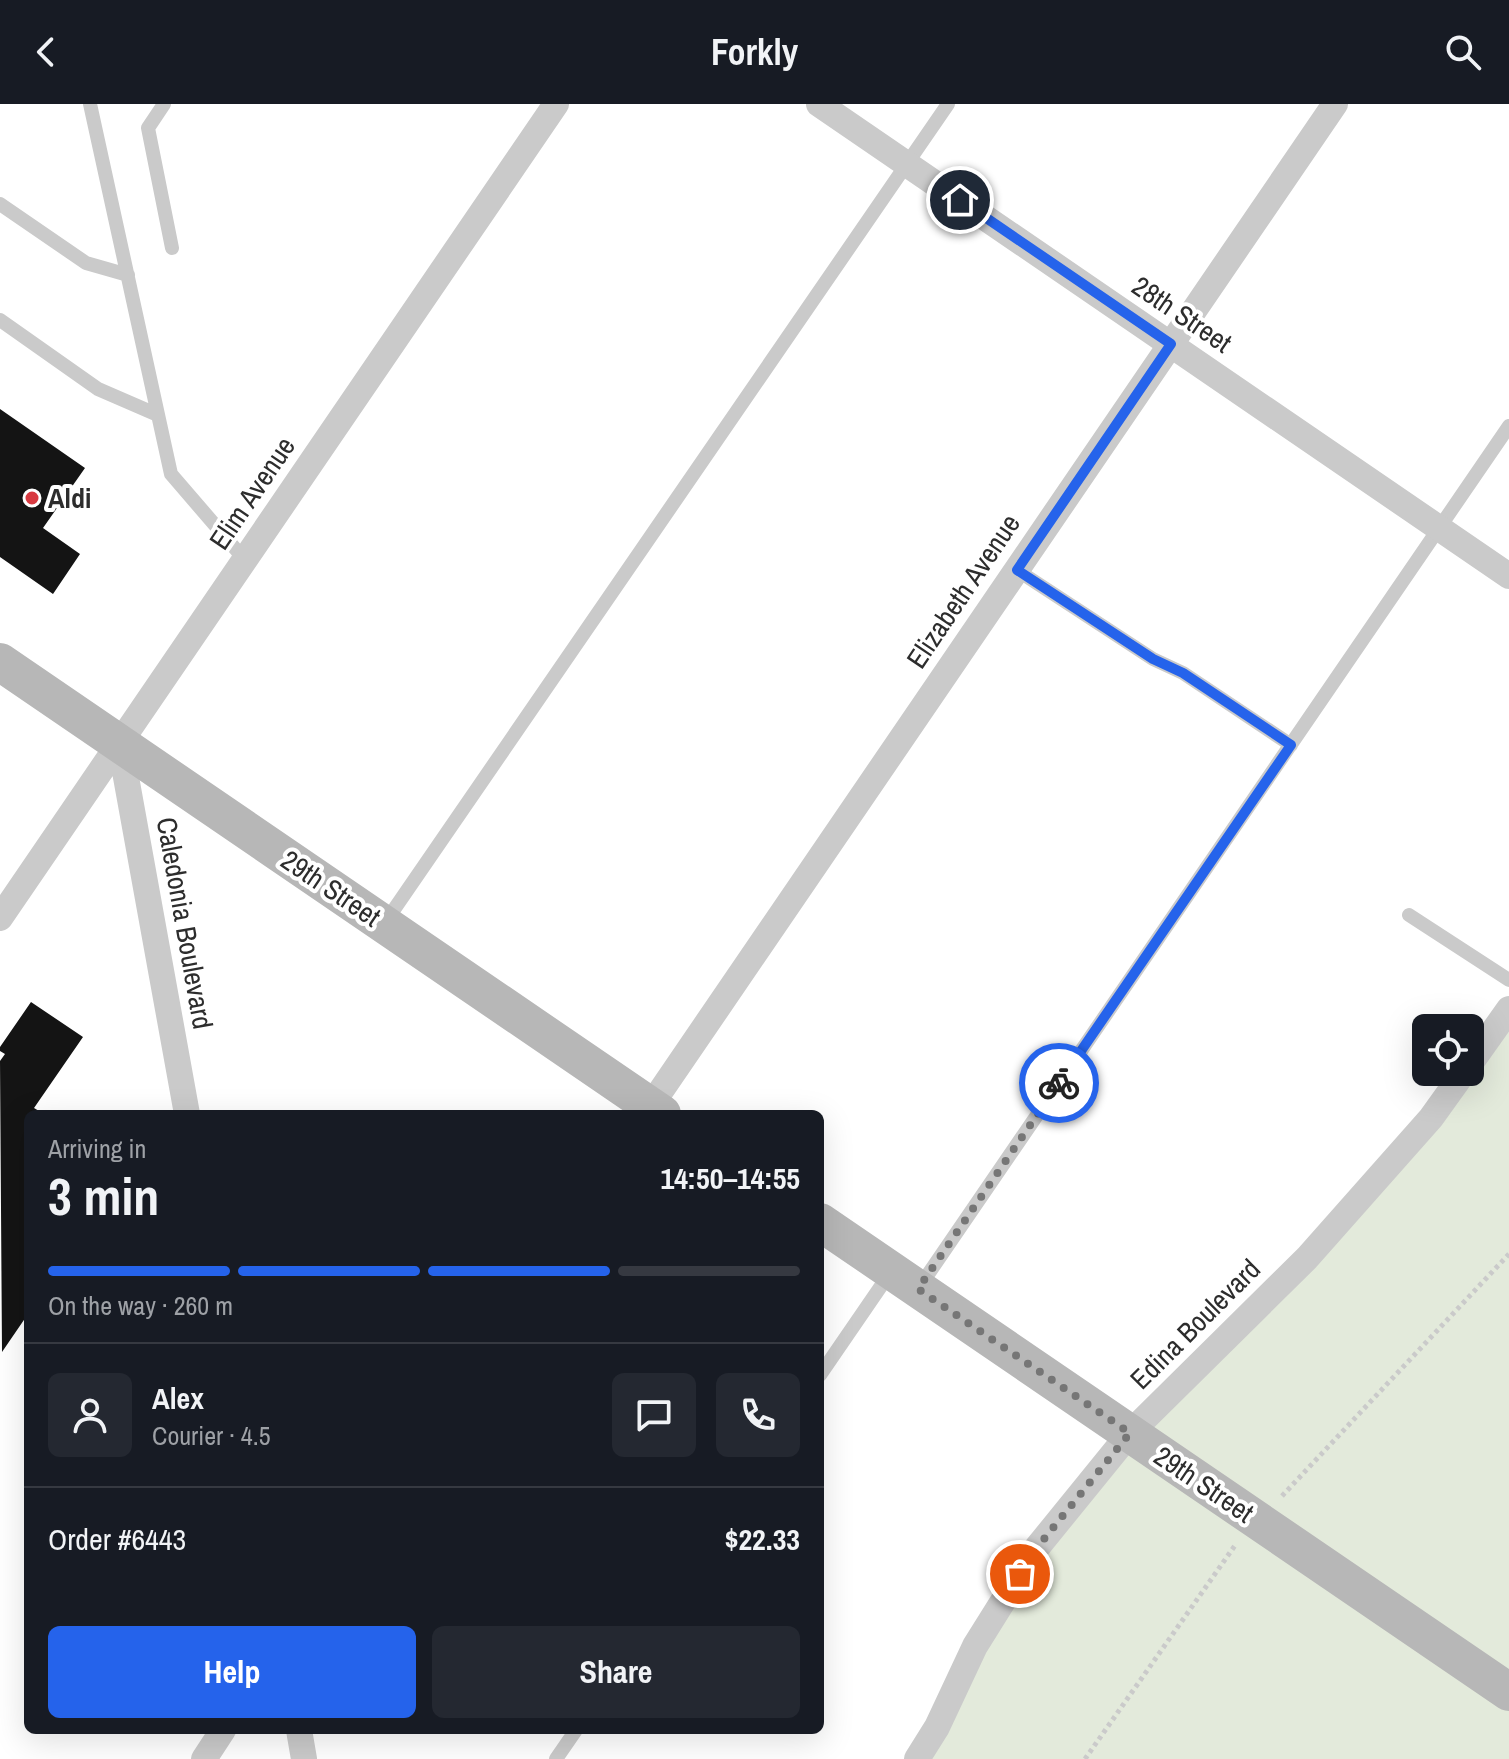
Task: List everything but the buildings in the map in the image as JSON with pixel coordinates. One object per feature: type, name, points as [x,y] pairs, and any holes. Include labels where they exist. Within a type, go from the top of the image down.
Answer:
[{"type":"street","name":"Elim Avenue","points":[[0,918],[556,104]]},
{"type":"street","name":"28th Street","points":[[819,104],[1509,576]]},
{"type":"street","name":"Elizabeth Avenue","points":[[653,1110],[1335,104]]},
{"type":"street","name":"29th Street","points":[[0,662],[651,1110]]},
{"type":"street","name":"Caledonia Boulevard","points":[[120,744],[186,1110]]},
{"type":"street","points":[[1484,1044],[1509,1009]]},
{"type":"street","name":"Edina Boulevard","points":[[917,1759],[937,1727],[975,1646],[1035,1550],[1130,1433],[1307,1258],[1431,1118],[1454,1086]]},
{"type":"street","name":"29th Street","points":[[824,1225],[1509,1692]]},
{"type":"street","points":[[204,1759],[220,1734]]},
{"type":"street","points":[[300,1734],[304,1759]]},
{"type":"lane","points":[[90,104],[171,474],[245,560]]},
{"type":"lane","points":[[164,104],[148,128],[172,248]]},
{"type":"lane","points":[[384,924],[948,104]]},
{"type":"lane","points":[[0,204],[86,263],[128,275]]},
{"type":"lane","points":[[0,320],[98,389],[158,415]]},
{"type":"lane","points":[[824,1371],[905,1280],[1291,745],[1509,426]]},
{"type":"lane","points":[[1017,570],[1153,659],[1183,673],[1291,745]]},
{"type":"lane","points":[[1409,915],[1509,980]]},
{"type":"lane","points":[[556,1759],[573,1734]]},
{"type":"green space","points":[[1509,1009],[1509,1759],[917,1759],[1035,1550],[1307,1258],[1447,1086],[1484,1086],[1484,1040]]},
{"type":"way so far","points":[[1020,1574],[1035,1550],[1130,1433],[918,1289],[1059,1083]]},
{"type":"place","name":"Aldi","points":[[32,498]]},
{"type":"route","points":[[960,200],[1171,344],[1017,570],[1153,659],[1183,673],[1291,745],[1059,1083]]}]
